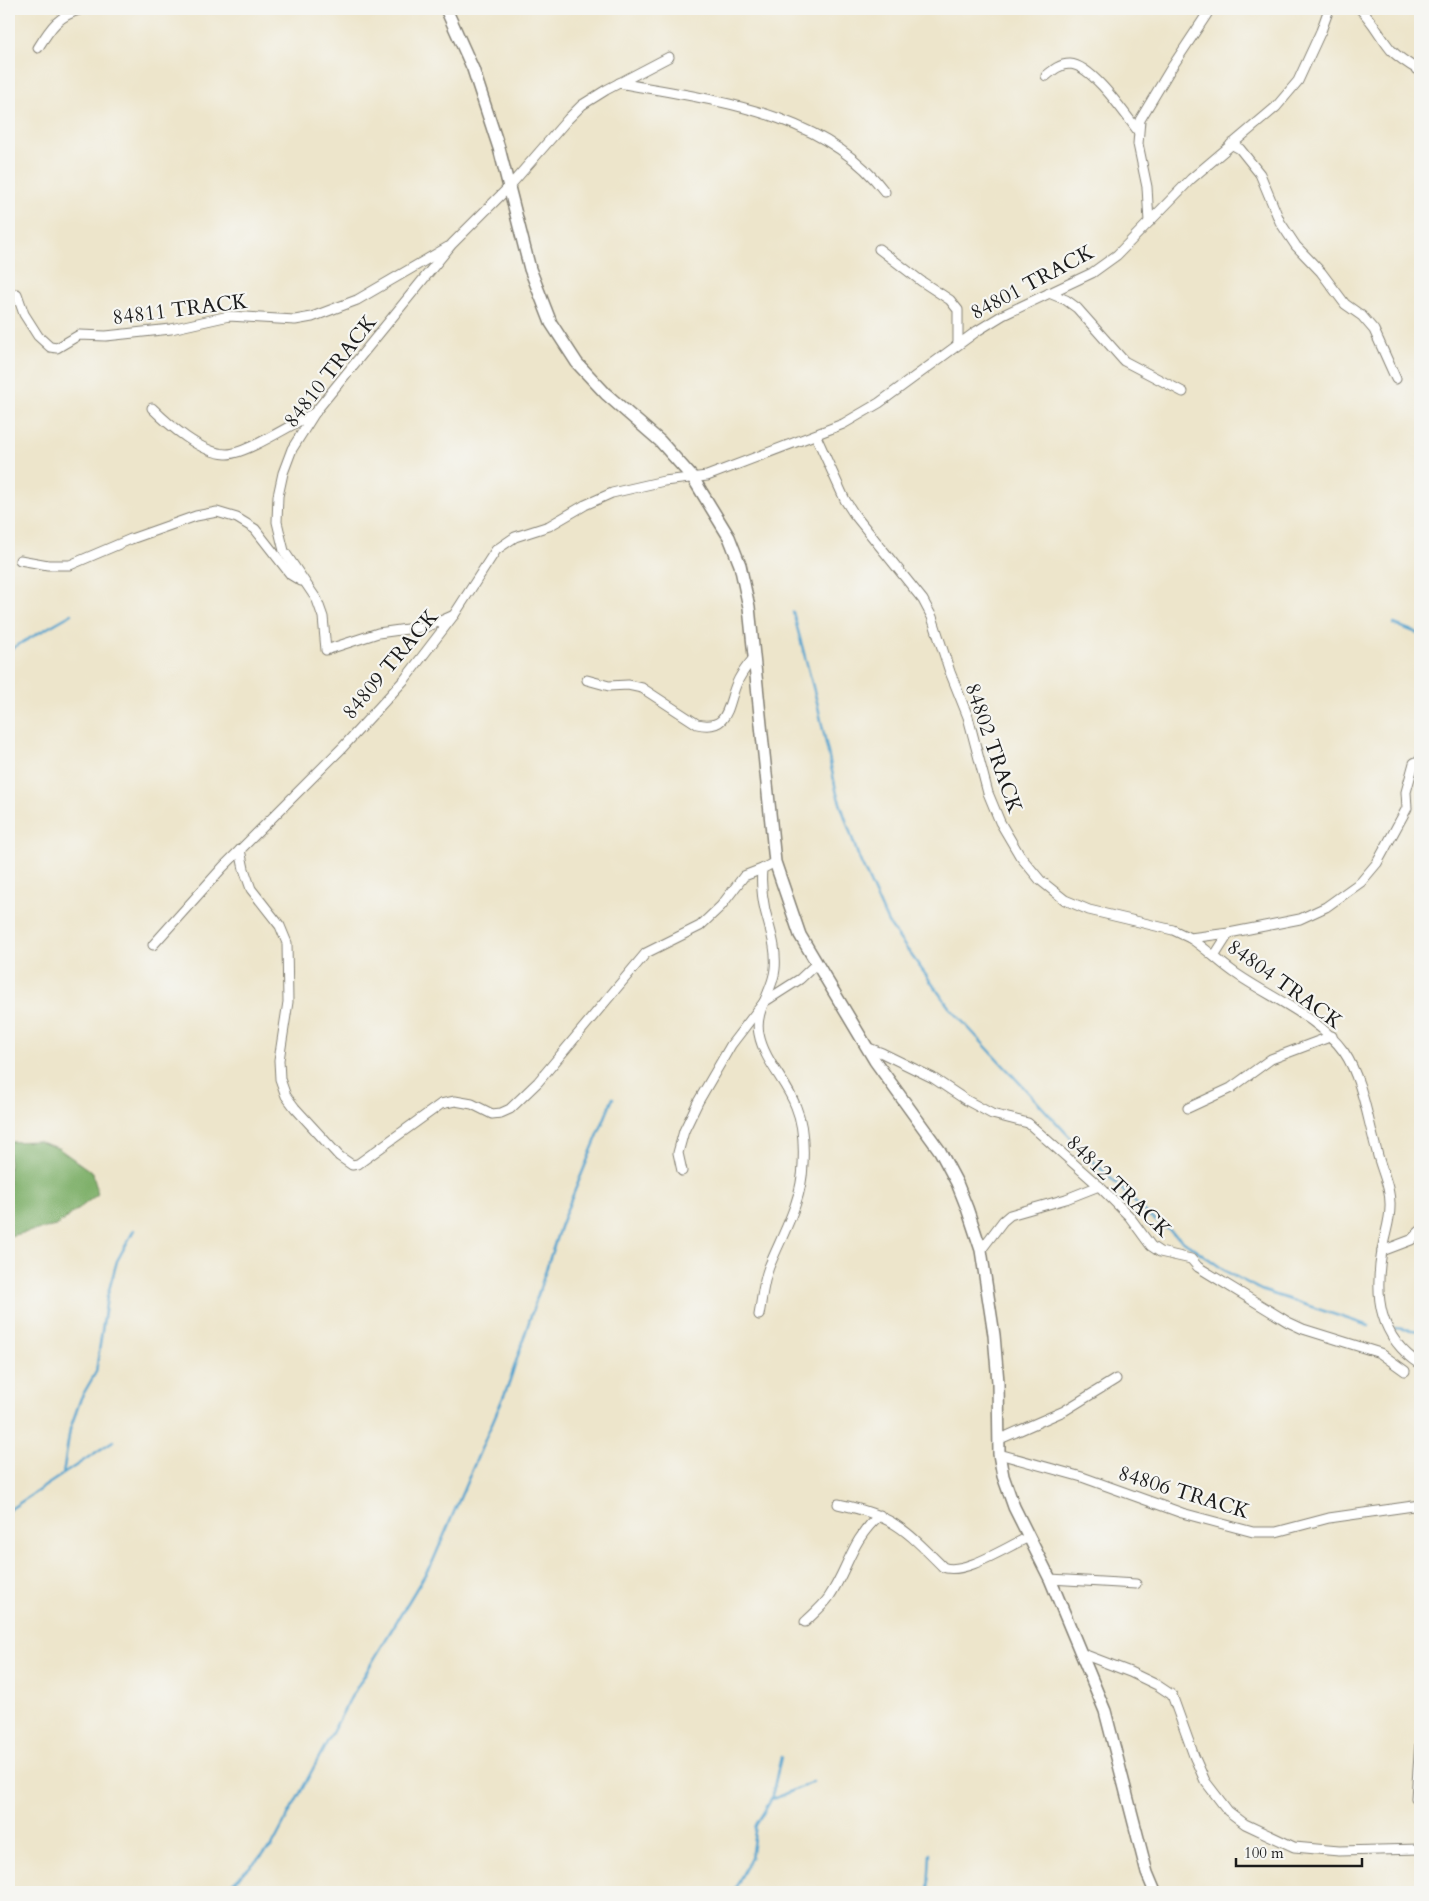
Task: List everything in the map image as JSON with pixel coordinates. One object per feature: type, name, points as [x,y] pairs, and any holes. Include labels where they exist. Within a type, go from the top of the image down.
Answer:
[{"type":"street","points":[[38,48],[52,26],[67,13],[82,9]]},
{"type":"street","points":[[446,9],[472,69],[499,148],[530,269],[551,323],[577,364],[606,394],[660,441],[693,478],[729,537],[740,566],[749,607],[774,862],[800,936],[866,1047],[940,1151],[958,1183],[981,1250],[994,1335],[1000,1439],[999,1454],[1003,1476],[1014,1507],[1050,1578],[1083,1654],[1105,1711],[1147,1874],[1156,1892]]},
{"type":"street","name":"84801 TRACK","points":[[693,478],[707,476],[816,436],[843,424],[879,403],[958,344],[1003,315],[1092,273],[1116,255],[1191,180],[1276,107],[1298,80],[1322,31],[1329,9]]},
{"type":"street","points":[[1360,9],[1369,18],[1391,50],[1420,72]]},
{"type":"street","points":[[1149,222],[1147,187],[1140,158],[1138,131],[1140,120],[1149,102],[1207,14]]},
{"type":"street","name":"84810 TRACK","points":[[454,615],[429,626],[378,633],[326,650],[323,617],[317,600],[284,551],[277,522],[278,496],[283,473],[292,449],[316,411],[452,244],[508,188],[568,119],[582,105],[669,57]]},
{"type":"street","points":[[1046,76],[1061,66],[1068,64],[1082,68],[1102,87],[1138,131]]},
{"type":"street","points":[[619,83],[724,104],[797,124],[856,161],[873,176],[886,192]]},
{"type":"street","points":[[1231,144],[1240,149],[1260,174],[1280,222],[1296,246],[1321,272],[1345,304],[1362,316],[1374,330],[1396,379]]},
{"type":"street","name":"84811 TRACK","points":[[17,294],[24,314],[38,336],[50,347],[57,348],[79,335],[121,335],[171,329],[229,316],[295,320],[312,317],[356,300],[452,244]]},
{"type":"street","points":[[880,249],[915,277],[950,300],[958,310],[958,344]]},
{"type":"street","points":[[1049,293],[1066,300],[1077,308],[1124,361],[1183,392]]},
{"type":"street","points":[[152,408],[178,433],[215,451],[226,454],[249,446],[316,411]]},
{"type":"street","name":"84802 TRACK","points":[[816,436],[845,500],[854,514],[923,600],[932,617],[950,672],[968,717],[988,793],[1000,822],[1020,856],[1040,880],[1065,900],[1089,910],[1173,930],[1190,938],[1229,933],[1300,919],[1326,908],[1361,882],[1377,863],[1407,808],[1406,792],[1408,780],[1414,763],[1420,760]]},
{"type":"street","name":"84809 TRACK","points":[[153,946],[197,894],[369,720],[421,660],[454,615],[496,550],[505,542],[549,526],[612,493],[664,481],[693,478]]},
{"type":"street","points":[[20,560],[48,565],[70,565],[130,539],[196,516],[217,512],[237,518],[256,529],[291,575],[304,583]]},
{"type":"street","points":[[587,680],[609,686],[628,685],[642,688],[692,722],[706,726],[718,723],[726,715],[742,672],[753,659]]},
{"type":"street","points":[[240,850],[251,889],[280,926],[287,943],[288,1002],[279,1060],[280,1079],[286,1096],[346,1163],[352,1165],[358,1164],[441,1104],[455,1101],[472,1104],[492,1114],[510,1109],[538,1082],[646,953],[700,926],[721,906],[744,876],[774,862]]},
{"type":"street","points":[[759,1315],[768,1268],[790,1222],[803,1166],[803,1147],[797,1108],[767,1055],[759,1035],[758,1015],[772,987],[776,967],[772,931],[764,904],[762,869]]},
{"type":"street","points":[[1215,955],[1229,933]]},
{"type":"street","name":"84804 TRACK","points":[[1190,938],[1215,955],[1235,974],[1282,1004],[1304,1014],[1332,1036],[1345,1053],[1352,1068],[1387,1181],[1391,1205],[1378,1280],[1380,1309],[1389,1332],[1403,1353],[1420,1364]]},
{"type":"street","points":[[682,1171],[678,1160],[680,1143],[698,1102],[731,1044],[764,1002],[800,979],[817,964]]},
{"type":"street","points":[[1188,1108],[1231,1088],[1271,1059],[1332,1036]]},
{"type":"street","name":"84812 TRACK","points":[[866,1047],[933,1078],[966,1100],[992,1114],[1028,1123],[1099,1186],[1129,1216],[1142,1237],[1156,1249],[1191,1259],[1198,1267],[1295,1326],[1380,1353],[1405,1371]]},
{"type":"street","points":[[981,1250],[998,1227],[1010,1215],[1066,1199],[1099,1186]]},
{"type":"street","points":[[1382,1251],[1406,1242],[1420,1231]]},
{"type":"street","points":[[1000,1439],[1064,1412],[1116,1380]]},
{"type":"street","name":"84806 TRACK","points":[[999,1454],[1082,1477],[1182,1513],[1253,1532],[1276,1532],[1329,1518],[1420,1505]]},
{"type":"street","points":[[838,1504],[880,1515],[902,1527],[943,1567],[950,1570],[969,1566],[1029,1537]]},
{"type":"street","points":[[805,1622],[828,1598],[842,1575],[858,1538],[880,1515]]},
{"type":"street","points":[[1050,1578],[1136,1584]]},
{"type":"street","points":[[1083,1654],[1130,1672],[1172,1695],[1205,1781],[1228,1811],[1245,1824],[1294,1847],[1339,1851],[1420,1849]]},
{"type":"street","points":[[1416,1798],[1420,1741]]},
{"type":"green space","points":[[37,1141],[58,1148],[93,1173],[98,1194],[56,1226],[9,1236],[9,1142]]},
{"type":"waterway","points":[[793,612],[817,702],[837,794],[859,858],[888,923],[949,1007],[1081,1149],[1149,1216],[1227,1272],[1261,1290],[1369,1326]]},
{"type":"waterway","points":[[9,650],[72,614]]},
{"type":"waterway","points":[[1394,624],[1420,634]]},
{"type":"waterway","points":[[223,1892],[272,1846],[350,1699],[433,1561],[508,1386],[561,1224],[613,1098]]},
{"type":"waterway","points":[[63,1474],[70,1429],[81,1398],[96,1372],[107,1297],[117,1261],[134,1230]]},
{"type":"waterway","points":[[1395,1328],[1420,1331]]},
{"type":"waterway","points":[[9,1510],[113,1441]]},
{"type":"waterway","points":[[771,1800],[781,1757]]},
{"type":"waterway","points":[[733,1892],[751,1858],[756,1825],[771,1800],[813,1782]]},
{"type":"waterway","points":[[928,1892],[930,1853]]}]
